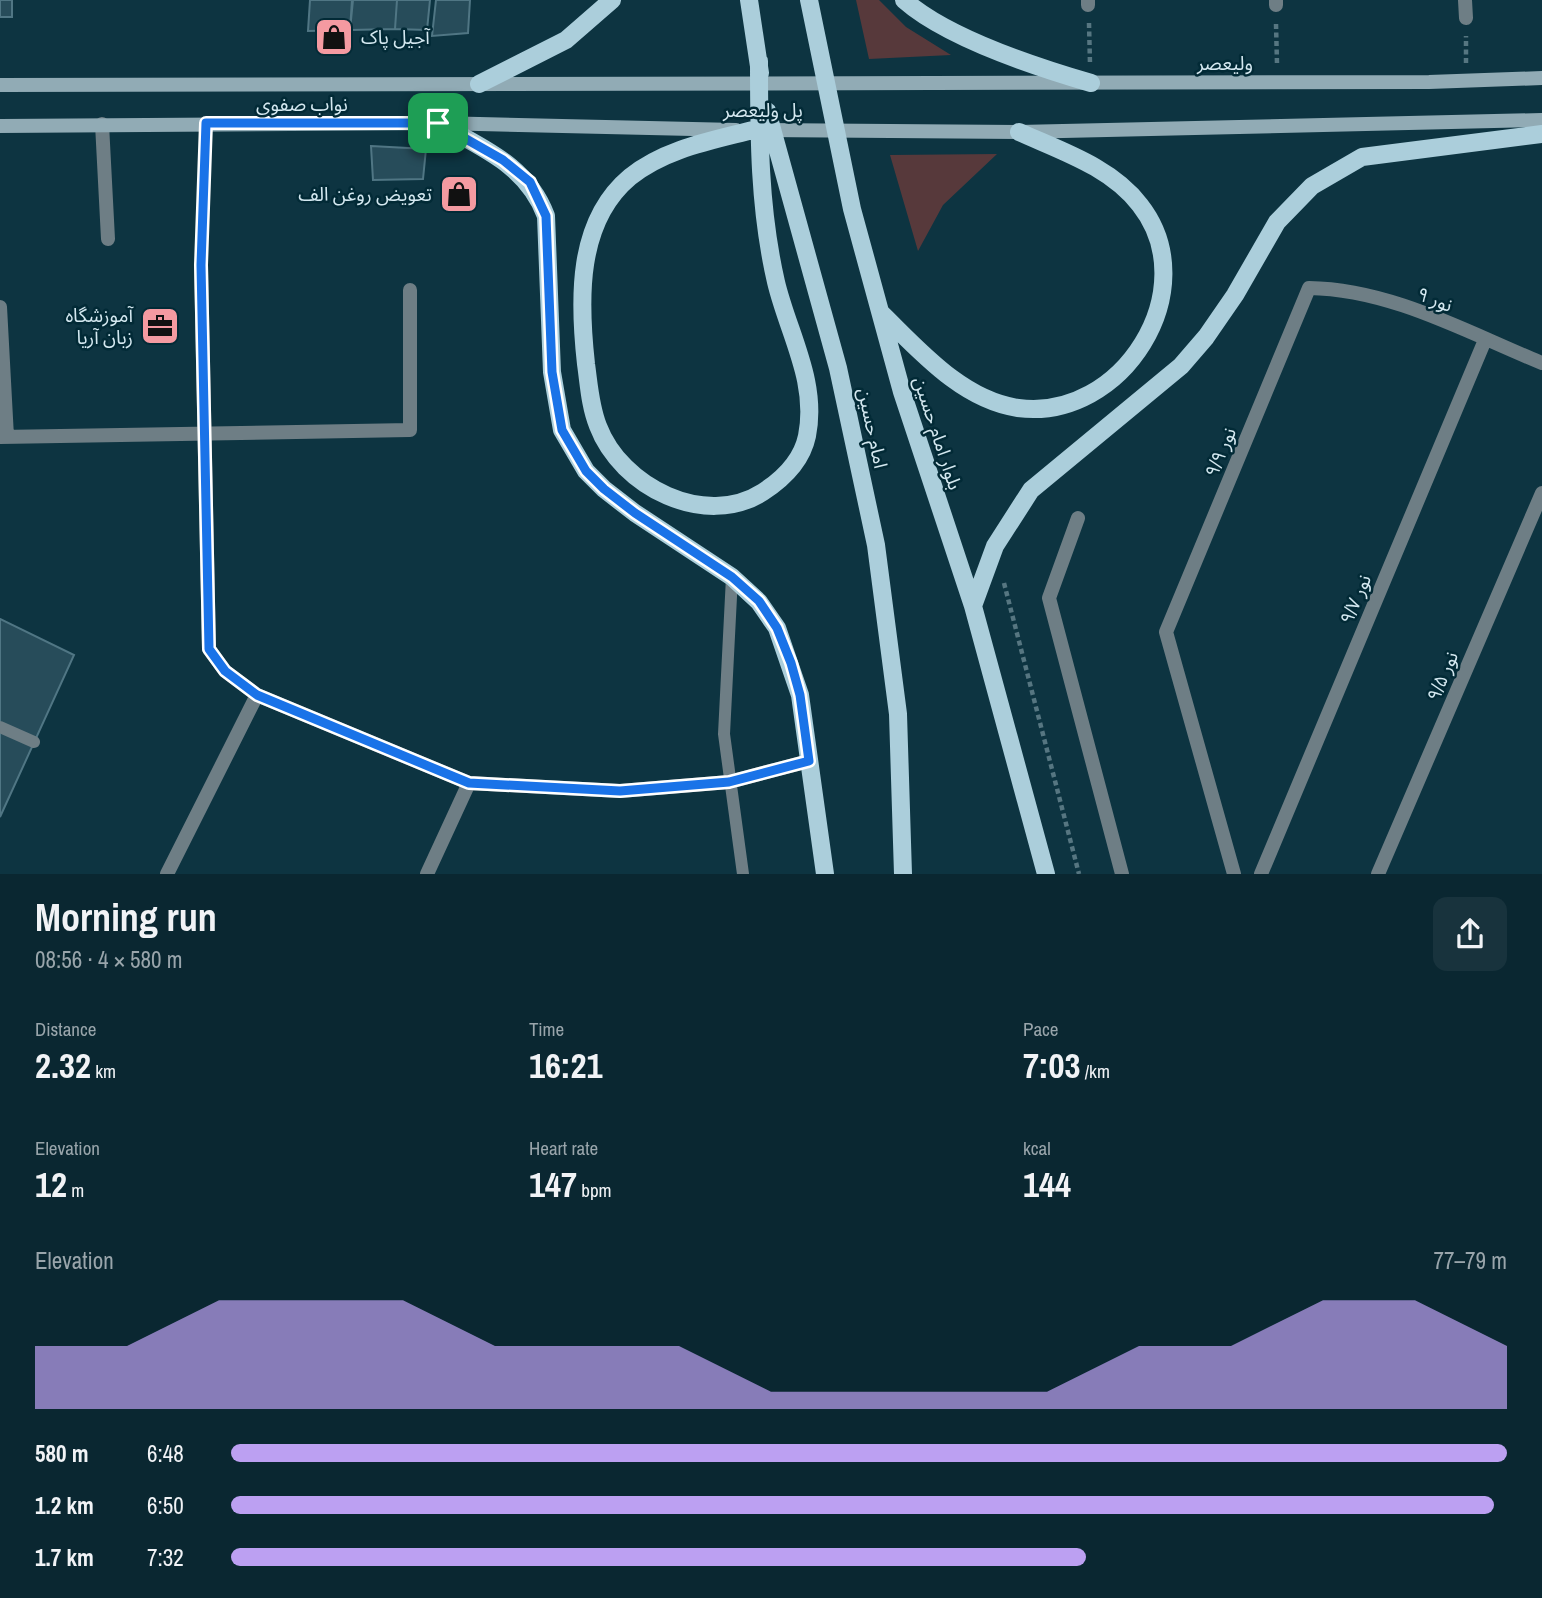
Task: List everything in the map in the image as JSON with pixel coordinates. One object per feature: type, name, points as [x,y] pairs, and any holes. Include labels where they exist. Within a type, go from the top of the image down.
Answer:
[{"type":"main road","points":[[479,83],[566,40],[612,0]]},
{"type":"main road","name":"امام حسین","points":[[749,0],[772,137],[838,368],[876,545],[898,714],[903,873]]},
{"type":"main road","name":"بلوار امام حسین","points":[[809,0],[852,209],[902,392],[973,606],[1046,873]]},
{"type":"main road","points":[[904,0],[963,34],[1038,67],[1091,83]]},
{"type":"main road","points":[[753,130],[652,160],[628,178],[611,197],[598,220],[580,291],[591,402],[598,429],[615,453],[635,474],[677,501],[702,508],[740,504],[780,481],[798,459],[807,438],[807,384],[776,283],[762,206],[759,61]]},
{"type":"main road","name":"ولیعصر","points":[[907,84],[1466,81],[1542,78]]},
{"type":"main road","name":"نواب صفوی","points":[[0,85],[602,84]]},
{"type":"main road","name":"پل ولیعصر","points":[[602,84],[907,84]]},
{"type":"main road","points":[[1019,132],[1542,120]]},
{"type":"main road","name":"نواب صفوی","points":[[3,127],[206,123],[438,123],[604,128]]},
{"type":"main road","points":[[438,123],[503,160],[530,182],[539,197],[546,216],[552,372],[562,430],[586,471],[635,513],[732,577],[759,601],[777,628],[800,695],[825,873]]},
{"type":"main road","name":"پل ولیعصر","points":[[604,128],[1019,132]]},
{"type":"main road","points":[[880,312],[935,365],[965,386],[980,396],[1019,408],[1056,407],[1084,398],[1107,386],[1128,367],[1144,344],[1155,319],[1161,288],[1163,264],[1154,229],[1141,205],[1095,166],[1019,132]]},
{"type":"main road","points":[[973,606],[995,546],[1031,490],[1181,366],[1206,337],[1276,222],[1312,186],[1362,157],[1542,134]]},
{"type":"street","points":[[1465,0],[1466,19]]},
{"type":"street","points":[[102,124],[107,239]]},
{"type":"street","points":[[201,265],[209,649],[225,671],[257,695],[469,783],[620,791],[729,782],[809,761]]},
{"type":"street","name":"نور ۹","points":[[1309,288],[1345,288],[1389,301],[1542,363]]},
{"type":"street","name":"نور ۹/۹","points":[[1234,873],[1166,632],[1309,288]]},
{"type":"street","points":[[0,307],[4,437],[410,430],[410,290]]},
{"type":"street","name":"نور ۹/۷","points":[[1262,873],[1485,340]]},
{"type":"street","name":"نور ۹/۵","points":[[1378,873],[1542,493]]},
{"type":"street","points":[[1078,518],[1049,598],[1122,873]]},
{"type":"street","points":[[167,873],[257,695]]},
{"type":"street","points":[[427,873],[469,783]]},
{"type":"lane","points":[[732,577],[724,734],[743,873]]},
{"type":"lane","points":[[0,727],[34,742]]},
{"type":"path","points":[[1088,3],[1091,83]]},
{"type":"path","points":[[1276,3],[1278,82]]},
{"type":"path","points":[[1466,19],[1466,81]]},
{"type":"path","points":[[201,265],[206,123]]},
{"type":"path","points":[[995,546],[1079,873]]},
{"type":"shaded area","points":[[856,0],[879,0],[906,27],[951,55],[869,59]]},
{"type":"shaded area","points":[[997,154],[943,205],[918,251],[890,155]]},
{"type":"building","points":[[0,0],[12,0],[12,17],[0,17]]},
{"type":"building","points":[[310,0],[352,0],[350,30],[308,31]]},
{"type":"building","points":[[353,0],[397,0],[395,29],[350,30]]},
{"type":"building","points":[[397,0],[430,0],[427,30],[395,29]]},
{"type":"building","points":[[436,0],[470,0],[468,33],[432,36]]},
{"type":"building","points":[[371,146],[426,149],[423,179],[373,180]]},
{"type":"building","points":[[0,619],[74,655],[0,817]]},
{"type":"place","name":"آجیل پاک","points":[[334,37]]},
{"type":"place","name":"تعویض روغن الف","points":[[459,194]]},
{"type":"place","name":"آموزشگاه زبان آریا","points":[[160,326]]},
{"type":"route","points":[[206,123],[438,123],[503,160],[530,182],[539,197],[546,216],[552,372],[562,430],[571,449],[586,471],[604,489],[635,513],[732,577],[759,601],[777,628],[791,663],[800,695],[809,761],[729,782],[620,791],[469,783],[257,695],[225,671],[209,649],[201,265],[206,123]]}]
